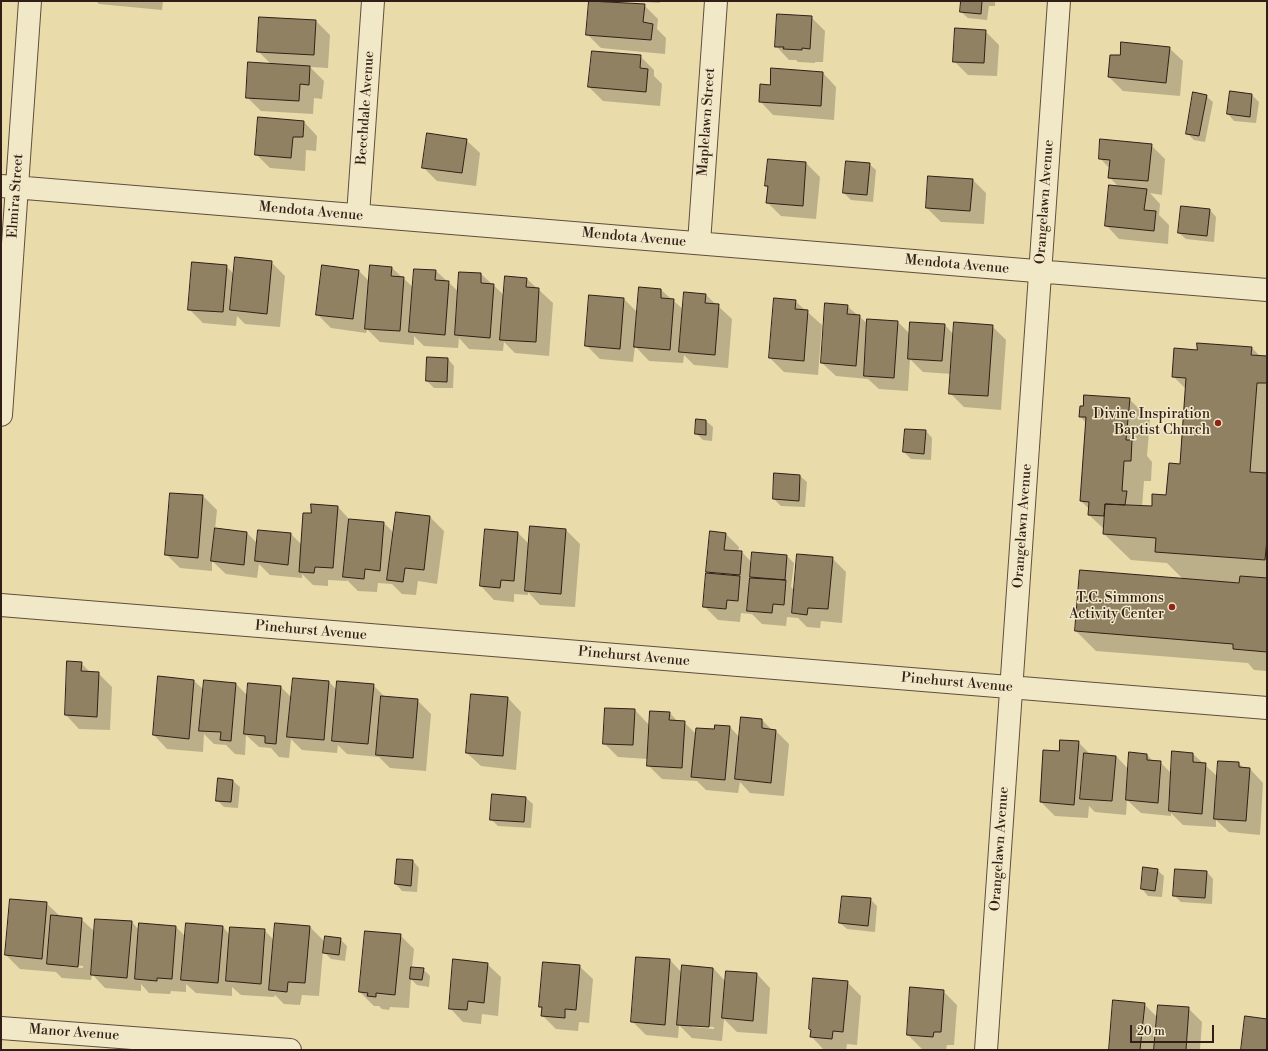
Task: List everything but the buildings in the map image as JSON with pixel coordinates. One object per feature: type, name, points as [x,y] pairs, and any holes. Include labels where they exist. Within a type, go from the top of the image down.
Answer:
[{"type":"street","name":"Elmira Street","points":[[1,415],[9,187],[30,1]]},
{"type":"street","name":"Beechdale Avenue","points":[[358,215],[373,1]]},
{"type":"street","name":"Maplelawn Street","points":[[699,244],[716,1]]},
{"type":"street","name":"Orangelawn Avenue","points":[[986,1050],[1059,1]]},
{"type":"street","name":"Mendota Avenue","points":[[9,187],[1267,290]]},
{"type":"street","name":"Pinehurst Avenue","points":[[1,605],[1267,708]]},
{"type":"street","name":"Manor Avenue","points":[[1,1028],[290,1050]]},
{"type":"place","name":"Divine Inspiration Baptist Church","points":[[1218,423]]},
{"type":"place","name":"T.C. Simmons Activity Center","points":[[1172,607]]}]
